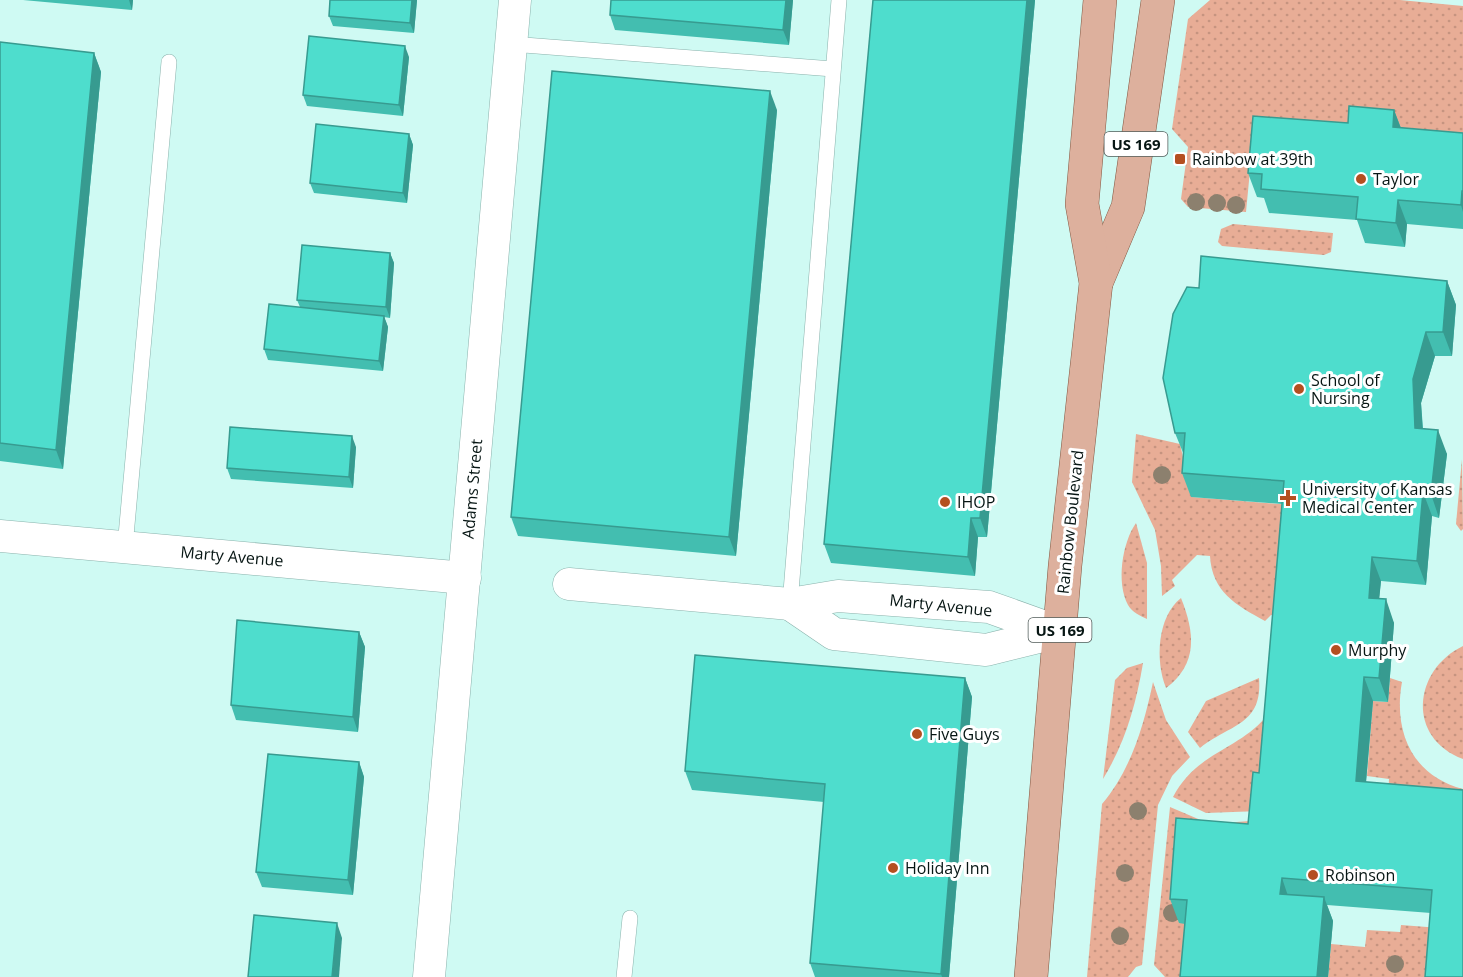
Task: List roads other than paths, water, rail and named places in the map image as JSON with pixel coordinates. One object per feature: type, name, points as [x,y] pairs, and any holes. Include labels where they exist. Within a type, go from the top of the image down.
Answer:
[{"type":"main road","name":"Rainbow Boulevard","points":[[1031,977],[1059,632],[1096,283],[1082,204],[1100,0]]},
{"type":"main road","name":"Rainbow Boulevard","points":[[1096,283],[1128,207],[1158,0]]},
{"type":"street","name":"Adams Street","points":[[429,977],[515,0]]},
{"type":"street","name":"Marty Avenue","points":[[0,536],[465,578]]},
{"type":"street","name":"Marty Avenue","points":[[569,584],[790,604],[838,596],[989,607],[1059,632]]},
{"type":"street","name":"Marty Avenue","points":[[790,604],[834,634],[986,650],[1059,632]]},
{"type":"lane","points":[[790,604],[839,0]]},
{"type":"lane","points":[[511,44],[833,69]]},
{"type":"lane","points":[[125,547],[169,62]]},
{"type":"lane","points":[[624,977],[630,918]]},
{"type":"place","name":"Rainbow at 39th","points":[[1180,159]]},
{"type":"place","name":"Taylor","points":[[1361,179]]},
{"type":"place","name":"School of Nursing","points":[[1299,389]]},
{"type":"place","name":"University of Kansas Medical Center","points":[[1288,498]]},
{"type":"place","name":"IHOP","points":[[945,502]]},
{"type":"place","name":"Murphy","points":[[1336,650]]},
{"type":"place","name":"Five Guys","points":[[917,734]]},
{"type":"place","name":"Holiday Inn","points":[[893,868]]},
{"type":"place","name":"Robinson","points":[[1313,875]]}]
